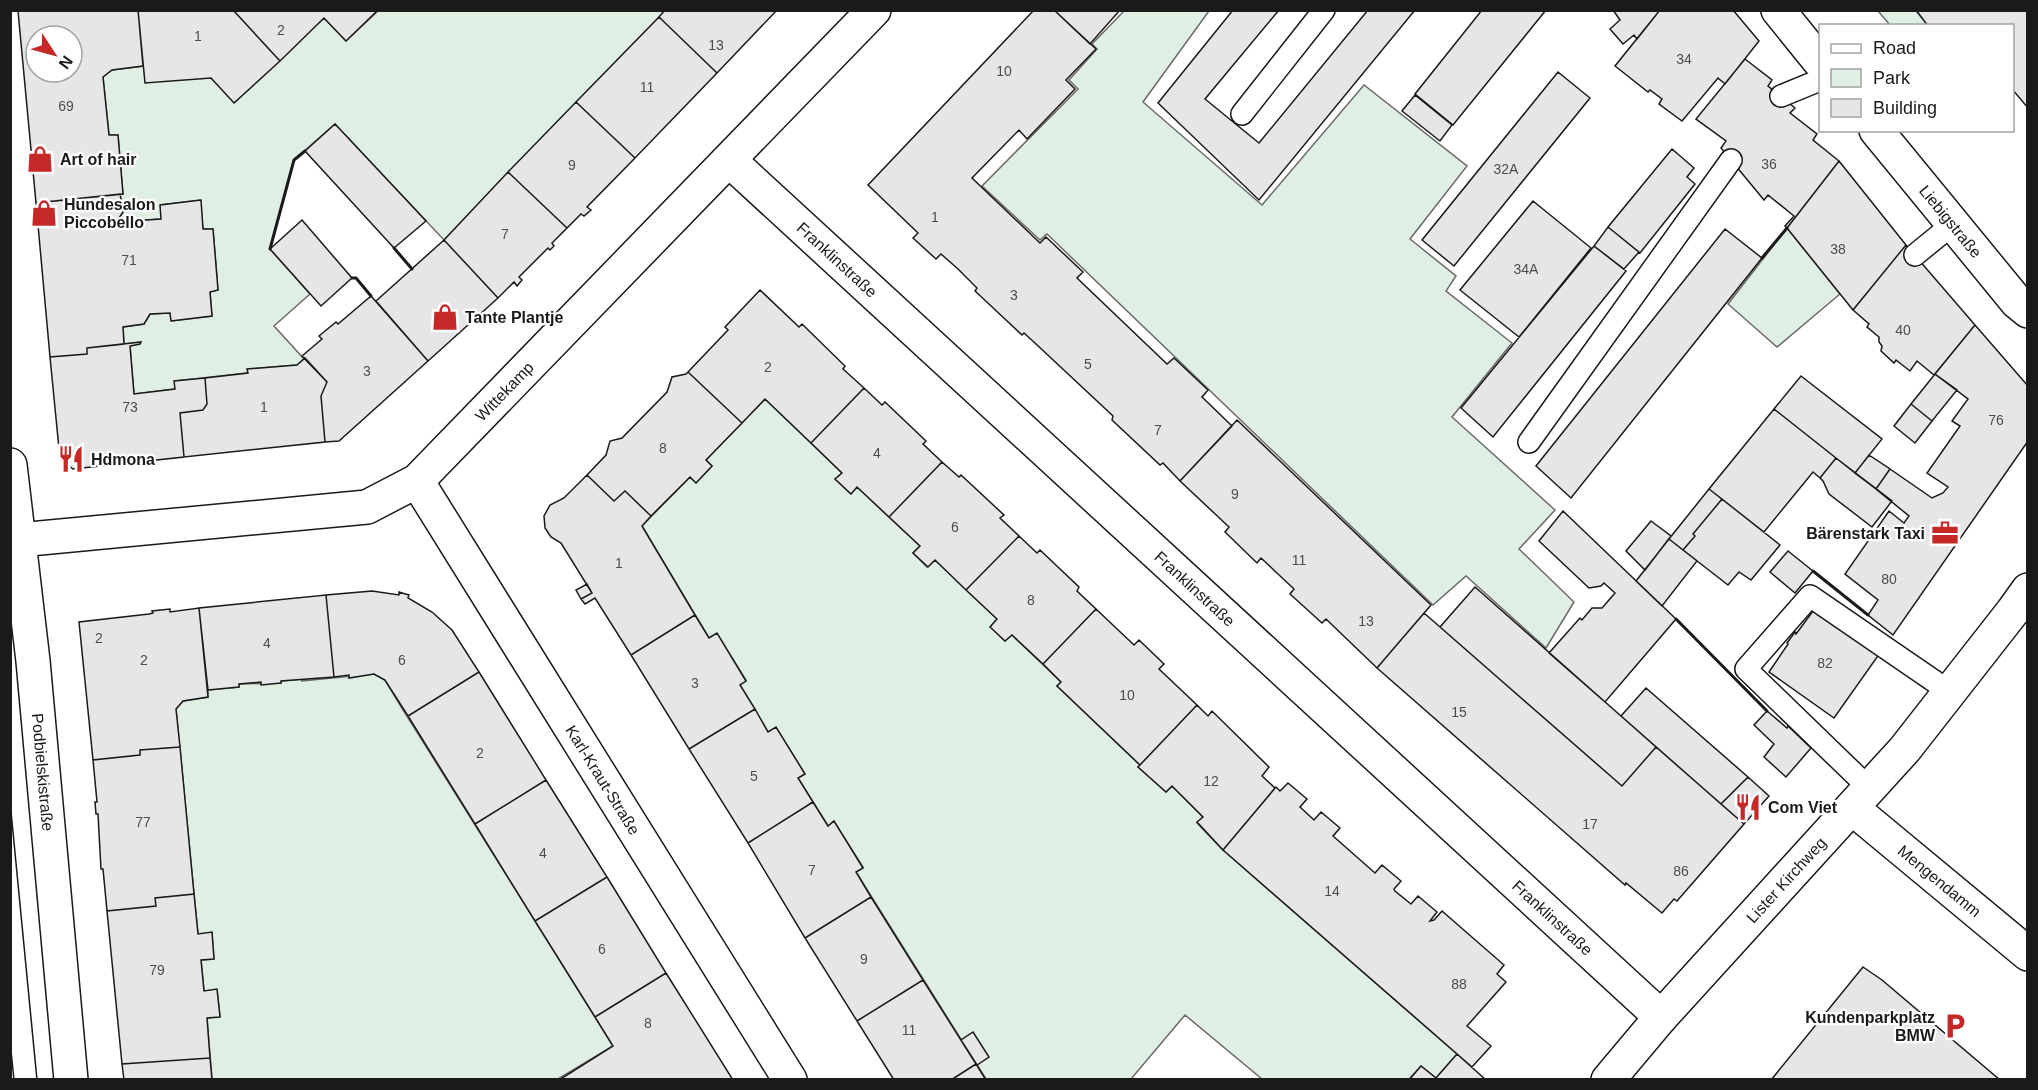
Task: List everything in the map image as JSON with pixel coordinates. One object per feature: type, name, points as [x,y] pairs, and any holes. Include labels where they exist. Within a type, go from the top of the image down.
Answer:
[{"type":"street","name":"Wittekamp","points":[[13,541],[367,507],[417,481],[874,10]]},
{"type":"street","points":[[1778,10],[1819,60]]},
{"type":"street","name":"Liebigstraße","points":[[1878,132],[2017,302],[2028,311]]},
{"type":"street","name":"Franklinstraße","points":[[729,160],[1662,1017]]},
{"type":"street","name":"Podbielskistraße","points":[[10,465],[13,541],[33,661],[71,1080]]},
{"type":"street","name":"Karl-Kraut-Straße","points":[[417,481],[790,1080]]},
{"type":"street","name":"Lister Kirchweg","points":[[1608,1080],[1662,1017],[1905,749],[2028,590]]},
{"type":"street","name":"Mengendamm","points":[[1861,798],[2028,954]]},
{"type":"lane","points":[[1242,114],[1324,10]]},
{"type":"lane","points":[[1781,96],[1819,81]]},
{"type":"lane","points":[[1529,442],[1731,160]]},
{"type":"lane","points":[[1915,255],[1953,224]]},
{"type":"lane","points":[[1861,798],[1746,669],[1810,596],[1950,692]]},
{"type":"green space","points":[[1125,10],[1209,11],[1143,102],[1262,205],[1364,85],[1467,166],[1410,239],[1456,276],[1446,291],[1512,343],[1452,417],[1555,510],[1519,549],[1574,602],[1546,648],[1466,576],[1433,605],[1047,234],[1040,240],[982,186],[1078,89],[1069,80],[1097,49],[1092,44]]},
{"type":"green space","points":[[378,11],[665,11],[444,240],[335,124],[294,160],[270,249],[310,294],[274,326],[304,359],[297,365],[248,369],[248,373],[175,381],[175,389],[134,394],[130,346],[141,343],[124,344],[123,327],[144,324],[150,314],[170,313],[172,321],[212,316],[210,292],[218,290],[213,229],[203,229],[200,200],[161,205],[161,219],[132,221],[127,229],[117,221],[123,212],[120,194],[123,194],[118,135],[109,135],[103,77],[112,70],[143,66],[211,78],[235,102],[324,18],[346,41]]},
{"type":"green space","points":[[1878,11],[1916,11],[1927,24],[1889,24]]},
{"type":"green space","points":[[1787,228],[1840,294],[1777,347],[1728,304]]},
{"type":"green space","points":[[765,399],[842,473],[835,479],[851,494],[857,487],[920,546],[913,553],[927,567],[935,560],[997,619],[991,627],[1005,641],[1012,635],[1061,682],[1057,686],[1140,765],[1138,767],[1166,792],[1172,786],[1203,817],[1197,823],[1223,850],[1457,1054],[1436,1078],[1421,1066],[1409,1079],[1262,1079],[1185,1015],[1131,1079],[986,1079],[856,872],[863,867],[834,822],[828,826],[798,778],[805,774],[776,728],[768,732],[740,685],[746,680],[717,634],[709,638],[642,526],[690,477],[696,483],[712,466],[706,460]]},
{"type":"green space","points":[[374,674],[385,680],[613,1046],[558,1079],[212,1079],[207,1018],[220,1016],[217,990],[204,991],[201,960],[214,959],[212,933],[198,934],[176,709],[183,701],[208,697],[208,690],[239,687],[239,684],[281,683],[281,681],[301,679],[302,681]]},
{"type":"building","points":[[138,10],[143,66],[112,70],[103,77],[109,135],[118,135],[123,194],[36,203],[25,84],[84,84],[84,24],[24,24],[24,75],[18,11]]},
{"type":"building","points":[[138,10],[233,10],[280,61],[234,103],[211,78],[145,83]]},
{"type":"building","points":[[233,10],[378,10],[346,41],[324,18],[280,61]]},
{"type":"building","points":[[665,10],[777,10],[717,73],[659,17]]},
{"type":"building","points":[[1034,10],[1054,10],[1096,49],[1066,80],[1075,89],[1027,139],[1019,130],[972,178],[1040,243],[1046,237],[1083,272],[1077,278],[1167,364],[1174,358],[1208,390],[1202,397],[1232,426],[1180,481],[1163,463],[1160,465],[1112,420],[1113,416],[1036,344],[1024,333],[1022,335],[975,291],[977,288],[958,269],[941,254],[936,259],[913,238],[918,233],[868,185]]},
{"type":"building","points":[[1054,10],[1120,10],[1090,44]]},
{"type":"building","points":[[1233,10],[1279,10],[1205,99],[1259,143],[1368,10],[1415,10],[1259,200],[1158,103]]},
{"type":"building","points":[[1482,10],[1546,10],[1453,125],[1415,94]]},
{"type":"building","points":[[1613,10],[1660,10],[1637,39],[1634,35],[1623,44],[1610,29],[1620,20]]},
{"type":"building","points":[[1660,10],[1733,10],[1759,41],[1725,84],[1718,78],[1682,121],[1659,104],[1662,99],[1650,90],[1648,92],[1615,66]]},
{"type":"building","points":[[1916,10],[2028,10],[2028,108],[2014,91],[2014,24],[1926,24]]},
{"type":"building","points":[[659,17],[717,73],[635,158],[576,102]]},
{"type":"building","points":[[1745,59],[1772,80],[1768,86],[1795,108],[1790,113],[1817,134],[1813,140],[1839,161],[1787,228],[1785,226],[1794,216],[1768,195],[1764,200],[1721,148],[1726,141],[1696,119]]},
{"type":"building","points":[[1558,72],[1590,98],[1454,266],[1422,240]]},
{"type":"building","points":[[1415,95],[1452,125],[1440,141],[1402,111]]},
{"type":"building","points":[[576,102],[635,158],[587,207],[591,210],[584,216],[581,214],[567,228],[508,172]]},
{"type":"building","points":[[335,124],[426,221],[394,248],[305,151]]},
{"type":"building","points":[[1672,149],[1694,168],[1687,177],[1695,184],[1640,253],[1608,227]]},
{"type":"building","points":[[1839,161],[1906,245],[1853,310],[1787,228]]},
{"type":"building","points":[[508,172],[567,228],[552,243],[554,246],[550,250],[548,248],[519,277],[522,280],[517,286],[514,282],[498,298],[444,240]]},
{"type":"building","points":[[120,194],[123,212],[117,221],[127,229],[132,221],[161,219],[160,205],[201,200],[203,229],[213,229],[218,290],[210,292],[212,316],[171,321],[170,313],[150,314],[144,324],[123,327],[124,344],[87,348],[87,354],[50,357],[36,203]]},
{"type":"building","points":[[1533,201],[1591,248],[1519,337],[1460,290]]},
{"type":"building","points":[[302,220],[352,278],[321,306],[270,249]]},
{"type":"building","points":[[1608,227],[1639,252],[1624,269],[1594,246]]},
{"type":"building","points":[[1725,229],[1762,258],[1571,498],[1536,466]]},
{"type":"building","points":[[444,240],[498,298],[428,361],[376,301]]},
{"type":"building","points":[[1906,245],[1975,325],[1934,375],[1917,361],[1910,371],[1896,360],[1894,363],[1881,351],[1879,337],[1867,327],[1869,324],[1853,310]]},
{"type":"building","points":[[1594,246],[1626,271],[1493,437],[1461,408]]},
{"type":"building","points":[[760,290],[799,327],[802,324],[845,366],[843,369],[864,388],[811,443],[765,399],[742,423],[688,372],[728,330],[725,327]]},
{"type":"building","points":[[371,296],[428,361],[339,441],[325,442],[321,396],[327,382],[302,356],[322,339],[319,336],[336,322],[338,324]]},
{"type":"building","points":[[1975,325],[2028,386],[2028,441],[1893,635],[1868,615],[1878,600],[1845,574],[1889,511],[1904,523],[1909,516],[1876,489],[1890,469],[1932,498],[1943,493],[1948,487],[1927,473],[1960,426],[1952,421],[1968,399],[1935,374]]},
{"type":"building","points":[[141,342],[130,346],[134,394],[175,389],[174,381],[205,378],[207,404],[203,410],[180,413],[184,457],[73,469],[60,459],[50,357],[87,354],[87,348]]},
{"type":"building","points":[[305,358],[327,382],[321,396],[325,442],[184,457],[180,413],[203,410],[207,404],[205,378],[248,373],[247,369],[297,365]]},
{"type":"building","points":[[688,372],[742,423],[706,460],[712,466],[696,483],[690,477],[651,516],[625,491],[614,501],[587,475],[606,455],[610,441],[622,438],[667,392],[672,377]]},
{"type":"building","points":[[1935,374],[1957,390],[1932,421],[1911,404]]},
{"type":"building","points":[[1801,376],[1882,439],[1855,473],[1774,409]]},
{"type":"building","points":[[864,388],[882,405],[885,402],[926,441],[923,444],[942,462],[889,517],[857,487],[851,494],[835,479],[842,473],[811,443]]},
{"type":"building","points":[[1911,404],[1932,421],[1915,443],[1894,426]]},
{"type":"building","points":[[1774,409],[1836,458],[1820,478],[1813,472],[1764,532],[1709,489]]},
{"type":"building","points":[[1237,420],[1431,605],[1377,668],[1326,619],[1322,623],[1290,594],[1294,589],[1261,558],[1257,563],[1225,532],[1229,527],[1180,481]]},
{"type":"building","points":[[1869,455],[1890,469],[1876,489],[1855,473]]},
{"type":"building","points":[[1836,458],[1892,501],[1872,527],[1829,494],[1820,478]]},
{"type":"building","points":[[942,462],[959,477],[961,475],[1004,515],[1000,518],[1019,536],[966,590],[935,560],[928,567],[913,553],[920,546],[889,517]]},
{"type":"building","points":[[587,475],[614,501],[625,491],[651,516],[642,526],[695,615],[631,655],[595,598],[585,604],[581,599],[592,593],[561,543],[551,537],[545,528],[544,516],[550,505],[564,498]]},
{"type":"building","points":[[1709,489],[1722,499],[1683,550],[1669,539]]},
{"type":"building","points":[[1722,499],[1780,545],[1751,580],[1739,572],[1728,585],[1683,550]]},
{"type":"building","points":[[1563,511],[1676,619],[1605,702],[1549,653],[1580,618],[1582,620],[1592,608],[1602,608],[1615,593],[1604,583],[1601,586],[1589,588],[1539,541]]},
{"type":"building","points":[[1651,521],[1671,536],[1645,570],[1626,551]]},
{"type":"building","points":[[1019,536],[1037,553],[1040,550],[1079,587],[1077,591],[1096,609],[1043,664],[1012,635],[1005,641],[990,627],[997,619],[966,590]]},
{"type":"building","points":[[1669,539],[1697,561],[1662,606],[1636,581]]},
{"type":"building","points":[[1788,551],[1813,571],[1795,593],[1770,572]]},
{"type":"building","points":[[587,584],[592,593],[581,599],[576,590]]},
{"type":"building","points":[[1475,587],[1656,747],[1622,786],[1440,627]]},
{"type":"building","points":[[372,591],[399,595],[399,592],[409,595],[408,598],[432,612],[452,630],[479,672],[408,716],[385,680],[374,674],[349,678],[349,675],[334,677],[326,595]]},
{"type":"building","points":[[326,595],[334,677],[261,685],[261,682],[239,684],[239,687],[208,690],[199,608]]},
{"type":"building","points":[[1816,607],[1880,653],[1834,718],[1769,672],[1787,643]]},
{"type":"building","points":[[199,608],[208,697],[183,701],[176,709],[180,747],[140,750],[140,755],[93,760],[79,622],[149,614],[153,613],[152,611],[170,609],[170,612]]},
{"type":"building","points":[[1096,609],[1134,645],[1139,640],[1164,664],[1159,669],[1197,705],[1140,765],[1057,686],[1061,682],[1043,664]]},
{"type":"building","points":[[1424,613],[1622,786],[1656,747],[1744,824],[1677,901],[1674,899],[1662,913],[1626,883],[1625,885],[1377,668]]},
{"type":"building","points":[[695,615],[709,638],[717,633],[746,681],[740,685],[755,709],[689,749],[631,655]]},
{"type":"building","points":[[479,672],[546,780],[475,824],[408,716]]},
{"type":"building","points":[[1646,688],[1748,777],[1721,804],[1621,716]]},
{"type":"building","points":[[1197,705],[1208,716],[1212,711],[1269,767],[1262,776],[1275,788],[1223,850],[1197,822],[1203,817],[1172,786],[1166,792],[1138,767]]},
{"type":"building","points":[[755,709],[768,732],[776,727],[805,774],[798,778],[813,802],[748,843],[689,749]]},
{"type":"building","points":[[1767,711],[1787,728],[1788,726],[1811,748],[1786,777],[1764,757],[1774,744],[1754,725]]},
{"type":"building","points":[[180,747],[194,894],[155,898],[156,906],[107,911],[103,869],[101,869],[93,760],[140,755],[140,750]]},
{"type":"building","points":[[1748,777],[1769,796],[1744,824],[1721,804]]},
{"type":"building","points":[[546,780],[607,877],[535,921],[475,824]]},
{"type":"building","points":[[1288,783],[1307,799],[1300,807],[1314,820],[1321,812],[1340,828],[1333,836],[1375,873],[1382,865],[1401,881],[1394,889],[1395,891],[1411,904],[1418,896],[1437,912],[1430,921],[1442,911],[1504,965],[1497,974],[1506,982],[1467,1026],[1491,1046],[1472,1067],[1223,850],[1276,787],[1280,791]]},
{"type":"building","points":[[813,802],[828,826],[834,821],[863,868],[856,872],[871,897],[805,938],[748,843]]},
{"type":"building","points":[[607,877],[666,973],[595,1017],[535,921]]},
{"type":"building","points":[[194,894],[198,934],[212,932],[214,959],[201,960],[204,991],[217,989],[220,1017],[207,1018],[210,1058],[122,1064],[107,911],[156,906],[155,898]]},
{"type":"building","points":[[871,897],[923,980],[857,1021],[805,938]]},
{"type":"building","points":[[1863,967],[1882,980],[2000,1080],[1771,1080]]},
{"type":"building","points":[[666,973],[733,1080],[559,1080],[613,1046],[595,1017]]},
{"type":"building","points":[[923,980],[976,1064],[951,1080],[894,1080],[857,1021]]},
{"type":"building","points":[[973,1032],[989,1057],[977,1065],[961,1040]]},
{"type":"building","points":[[1457,1054],[1486,1080],[1409,1080],[1421,1066],[1436,1078]]},
{"type":"building","points":[[210,1058],[212,1080],[124,1080],[122,1064]]},
{"type":"building","points":[[976,1064],[986,1080],[951,1080]]},
{"type":"tram line","points":[[10,801],[37,1080]]},
{"type":"tram line","points":[[10,1041],[14,1080]]},
{"type":"wall","points":[[270,249],[294,160],[305,151]]},
{"type":"wall","points":[[1762,258],[1787,228]]},
{"type":"wall","points":[[394,248],[412,269]]},
{"type":"wall","points":[[352,278],[356,278],[371,296]]},
{"type":"wall","points":[[1813,571],[1868,615]]},
{"type":"wall","points":[[1676,619],[1767,711]]},
{"type":"place","name":"Art of hair","points":[[40,159]]},
{"type":"place","name":"Hundesalon Piccobello","points":[[44,213]]},
{"type":"place","name":"Tante Plantje","points":[[445,317]]},
{"type":"place","name":"Hdmona","points":[[71,459]]},
{"type":"place","name":"Bärenstark Taxi","points":[[1945,533]]},
{"type":"place","name":"Com Viet","points":[[1748,807]]},
{"type":"place","name":"Kundenparkplatz BMW","points":[[1955,1026]]}]
